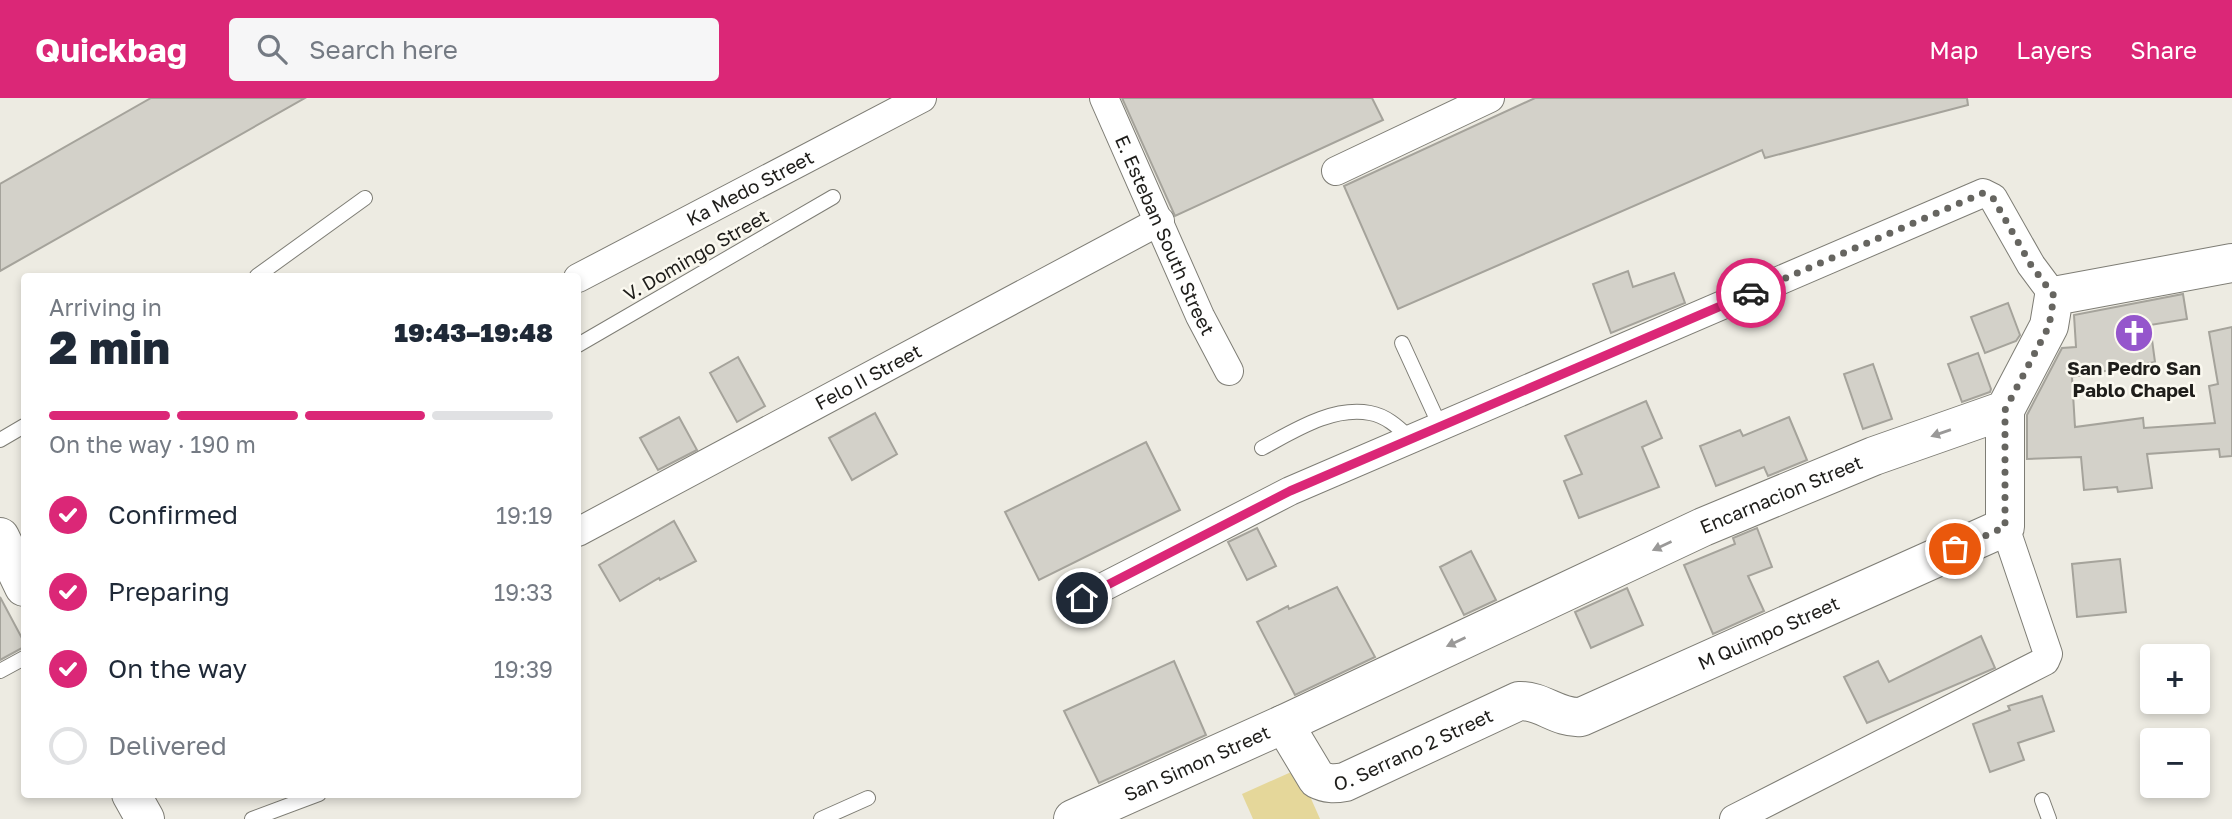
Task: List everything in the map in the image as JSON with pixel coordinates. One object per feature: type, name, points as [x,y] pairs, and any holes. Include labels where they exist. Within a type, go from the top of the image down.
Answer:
[{"type":"street","name":"Ka Medo Street","points":[[581,276],[922,98]]},
{"type":"street","name":"E. Esteban South Street","points":[[1104,98],[1200,316],[1229,371]]},
{"type":"street","points":[[1336,171],[1490,98]]},
{"type":"street","points":[[1082,598],[1290,491],[1983,193],[1993,198],[2031,265],[2054,296],[2049,326],[2005,410],[2005,527],[2048,654],[2045,662],[1734,819]]},
{"type":"street","name":"Felo II Street","points":[[581,530],[1160,221]]},
{"type":"street","points":[[2054,296],[2232,263]]},
{"type":"street","name":"Encarnacion Street","points":[[1284,724],[1703,527],[1874,456],[2005,410]]},
{"type":"street","name":"M Quimpo Street","points":[[1529,701],[1570,718],[1581,717],[2005,527]]},
{"type":"street","points":[[0,537],[18,583]]},
{"type":"street","name":"O. Serrano 2 Street","points":[[1284,724],[1317,779],[1335,784],[1345,782],[1519,701],[1529,701]]},
{"type":"street","name":"San Simon Street","points":[[1073,819],[1284,724]]},
{"type":"street","points":[[133,798],[145,819]]},
{"type":"lane","name":"V. Domingo Street","points":[[581,343],[833,197]]},
{"type":"lane","points":[[261,273],[365,198]]},
{"type":"lane","points":[[1402,344],[1440,426]]},
{"type":"lane","points":[[1262,448],[1309,424],[1345,412],[1371,413],[1394,422],[1411,439]]},
{"type":"lane","points":[[0,440],[21,428]]},
{"type":"lane","points":[[0,671],[21,660]]},
{"type":"lane","points":[[252,819],[308,798]]},
{"type":"lane","points":[[821,819],[868,798]]},
{"type":"lane","points":[[2042,800],[2049,819]]},
{"type":"shaded area","points":[[1298,769],[1320,819],[1253,819],[1242,794]]},
{"type":"building","points":[[151,98],[305,98],[0,271],[0,184]]},
{"type":"building","points":[[1122,98],[1372,98],[1383,120],[1175,216]]},
{"type":"building","points":[[1535,98],[1967,98],[1968,105],[1765,158],[1762,150],[1398,309],[1344,186]]},
{"type":"building","points":[[1628,271],[1633,287],[1674,273],[1685,303],[1611,333],[1593,284]]},
{"type":"building","points":[[2183,294],[2187,319],[2150,325],[2155,362],[2072,377],[2075,427],[2143,418],[2144,428],[2215,423],[2209,386],[2218,384],[2209,332],[2232,327],[2232,456],[2220,457],[2219,449],[2147,454],[2152,488],[2118,492],[2117,487],[2084,490],[2081,457],[2027,459],[2027,415],[2062,348],[2076,347],[2074,315]]},
{"type":"building","points":[[2008,303],[2020,335],[2016,341],[1985,353],[1971,317]]},
{"type":"building","points":[[1978,353],[1991,389],[1990,392],[1962,402],[1948,364]]},
{"type":"building","points":[[738,357],[765,406],[737,422],[710,373]]},
{"type":"building","points":[[1873,364],[1892,419],[1863,429],[1844,374]]},
{"type":"building","points":[[1646,401],[1662,438],[1642,447],[1659,487],[1579,518],[1564,481],[1582,474],[1565,436]]},
{"type":"building","points":[[875,413],[897,454],[852,480],[829,438]]},
{"type":"building","points":[[679,417],[697,450],[658,470],[640,438]]},
{"type":"building","points":[[1789,417],[1807,460],[1768,476],[1764,467],[1716,486],[1700,446],[1740,430],[1743,436]]},
{"type":"building","points":[[1146,442],[1180,510],[1039,580],[1005,512]]},
{"type":"building","points":[[674,521],[696,561],[660,580],[659,578],[620,601],[599,565]]},
{"type":"building","points":[[1257,528],[1276,566],[1247,580],[1228,542]]},
{"type":"building","points":[[1757,528],[1772,567],[1748,576],[1764,611],[1713,634],[1684,565],[1735,544],[1733,538]]},
{"type":"building","points":[[1471,551],[1496,600],[1464,615],[1440,567]]},
{"type":"building","points":[[2120,559],[2126,612],[2077,617],[2072,564]]},
{"type":"building","points":[[1337,587],[1375,657],[1295,695],[1257,622],[1288,606],[1289,609]]},
{"type":"building","points":[[1627,588],[1643,625],[1591,648],[1575,612]]},
{"type":"building","points":[[0,597],[21,636],[21,649],[0,660]]},
{"type":"building","points":[[1981,636],[1995,668],[1867,723],[1844,677],[1878,661],[1889,682]]},
{"type":"building","points":[[1174,661],[1206,735],[1099,783],[1064,711]]},
{"type":"building","points":[[2042,696],[2054,731],[2018,743],[2024,760],[1990,772],[1973,724],[2010,710],[2008,706]]},
{"type":"way so far","points":[[1751,293],[1983,193],[1993,198],[2031,265],[2054,296],[2049,326],[2005,410],[2005,527],[1955,549]]},
{"type":"place","name":"San Pedro San Pablo Chapel","points":[[2134,333]]},
{"type":"route","points":[[1082,598],[1290,491],[1751,293]]}]
